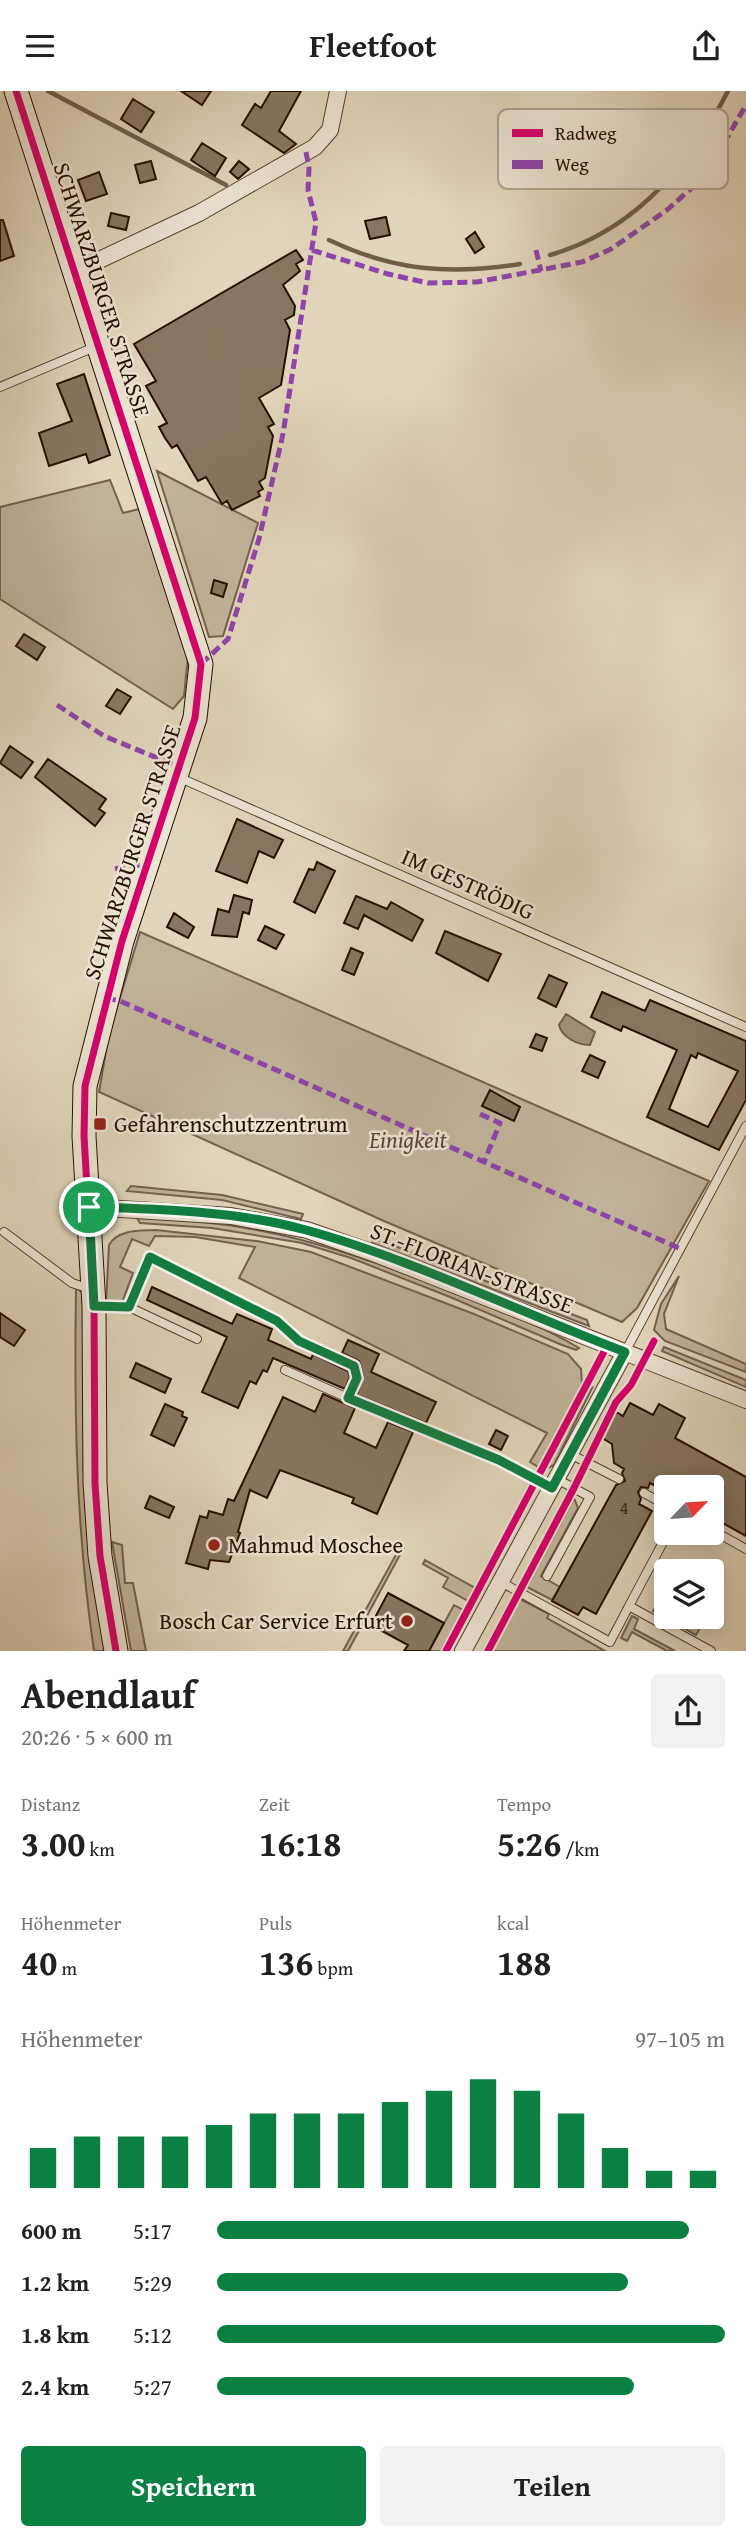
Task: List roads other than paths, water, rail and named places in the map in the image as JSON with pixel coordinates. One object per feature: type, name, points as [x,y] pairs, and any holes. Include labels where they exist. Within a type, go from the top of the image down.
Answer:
[{"type":"street","name":"SCHWARZBURGER STRASSE","points":[[16,91],[86,266],[100,344],[201,664],[202,681],[195,718],[122,941],[85,1086],[84,1136],[94,1298],[97,1519],[107,1611],[116,1651]]},
{"type":"street","points":[[86,266],[199,213],[315,147],[330,130],[338,91]]},
{"type":"street","name":"ST.-FLORIAN-STRASSE","points":[[89,1207],[231,1216],[307,1230],[376,1254],[746,1400]]},
{"type":"street","points":[[463,1651],[625,1352]]},
{"type":"lane","points":[[0,387],[100,344]]},
{"type":"lane","name":"IM GESTRÖDIG","points":[[175,776],[746,1027]]},
{"type":"lane","points":[[625,1352],[746,1126]]},
{"type":"lane","points":[[4,1231],[94,1298],[129,1307],[197,1339]]},
{"type":"lane","points":[[129,1307],[150,1257],[277,1321],[299,1341],[354,1366],[357,1378],[348,1398]]},
{"type":"lane","points":[[285,1370],[590,1497],[547,1576]]},
{"type":"lane","points":[[570,1454],[619,1479]]},
{"type":"lane","points":[[645,1493],[654,1498]]},
{"type":"lane","points":[[724,1537],[746,1549]]},
{"type":"lane","points":[[501,1582],[610,1642],[662,1545]]},
{"type":"lane","points":[[629,1607],[711,1651]]},
{"type":"waterway","points":[[48,91],[226,185]]},
{"type":"waterway","points":[[718,109],[728,91]]},
{"type":"waterway","points":[[550,255],[608,230],[633,213],[660,189]]},
{"type":"waterway","points":[[329,240],[376,258],[422,268],[469,269],[520,264]]},
{"type":"place","name":"Gefahrenschutzzentrum","points":[[100,1124]]},
{"type":"place","name":"Mahmud Moschee","points":[[214,1545]]},
{"type":"place","name":"Bosch Car Service Erfurt","points":[[407,1621]]},
{"type":"park label","name":"Einigkeit","points":[[408,1140]]}]
